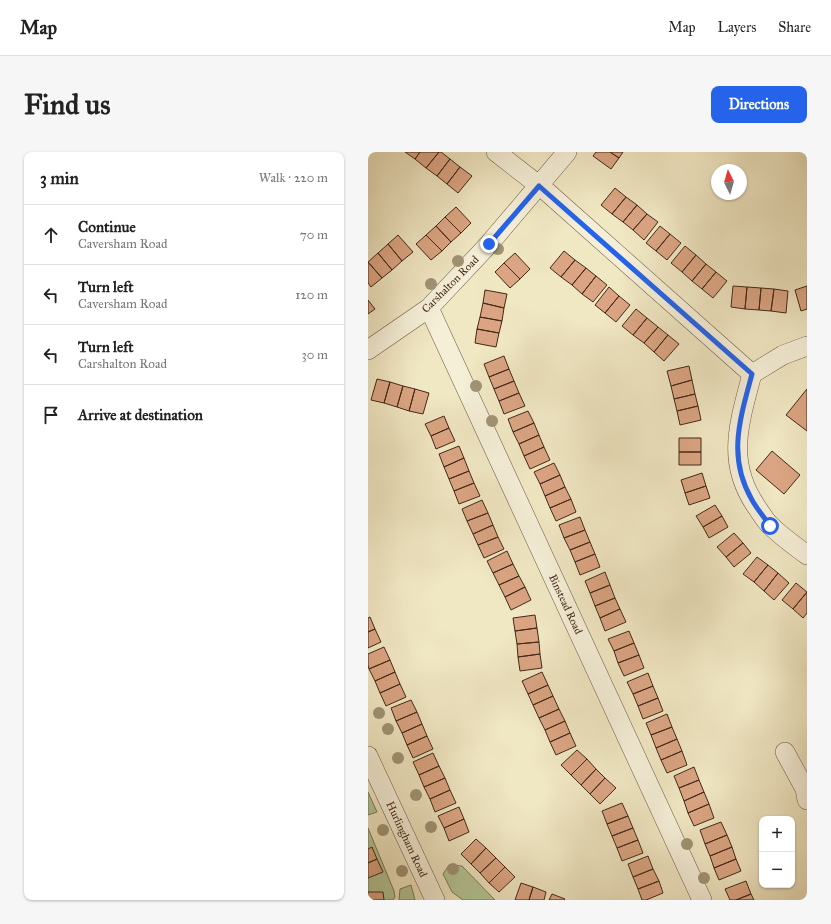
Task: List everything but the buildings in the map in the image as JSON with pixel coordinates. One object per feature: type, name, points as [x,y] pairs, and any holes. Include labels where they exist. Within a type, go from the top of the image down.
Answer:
[{"type":"street","points":[[496,152],[539,186],[752,374]]},
{"type":"street","name":"Carshalton Road","points":[[368,350],[429,308],[489,244],[567,152]]},
{"type":"street","name":"Binstead Road","points":[[429,308],[702,900]]},
{"type":"street","points":[[807,346],[783,355],[752,374],[737,435],[738,460],[741,476],[752,500],[770,526],[807,555]]},
{"type":"street","points":[[785,752],[804,789],[807,800]]},
{"type":"street","name":"Hurlingham Road","points":[[368,757],[435,900]]},
{"type":"green space","points":[[368,792],[377,812],[368,815]]},
{"type":"green space","points":[[368,828],[394,891],[395,897],[393,900],[368,900]]},
{"type":"green space","points":[[449,865],[462,866],[495,900],[463,900],[452,892],[443,874]]},
{"type":"green space","points":[[411,885],[415,900],[399,900],[400,889]]},
{"type":"route","points":[[489,244],[539,186],[752,374],[737,435],[738,460],[741,476],[752,500],[770,526]]}]
